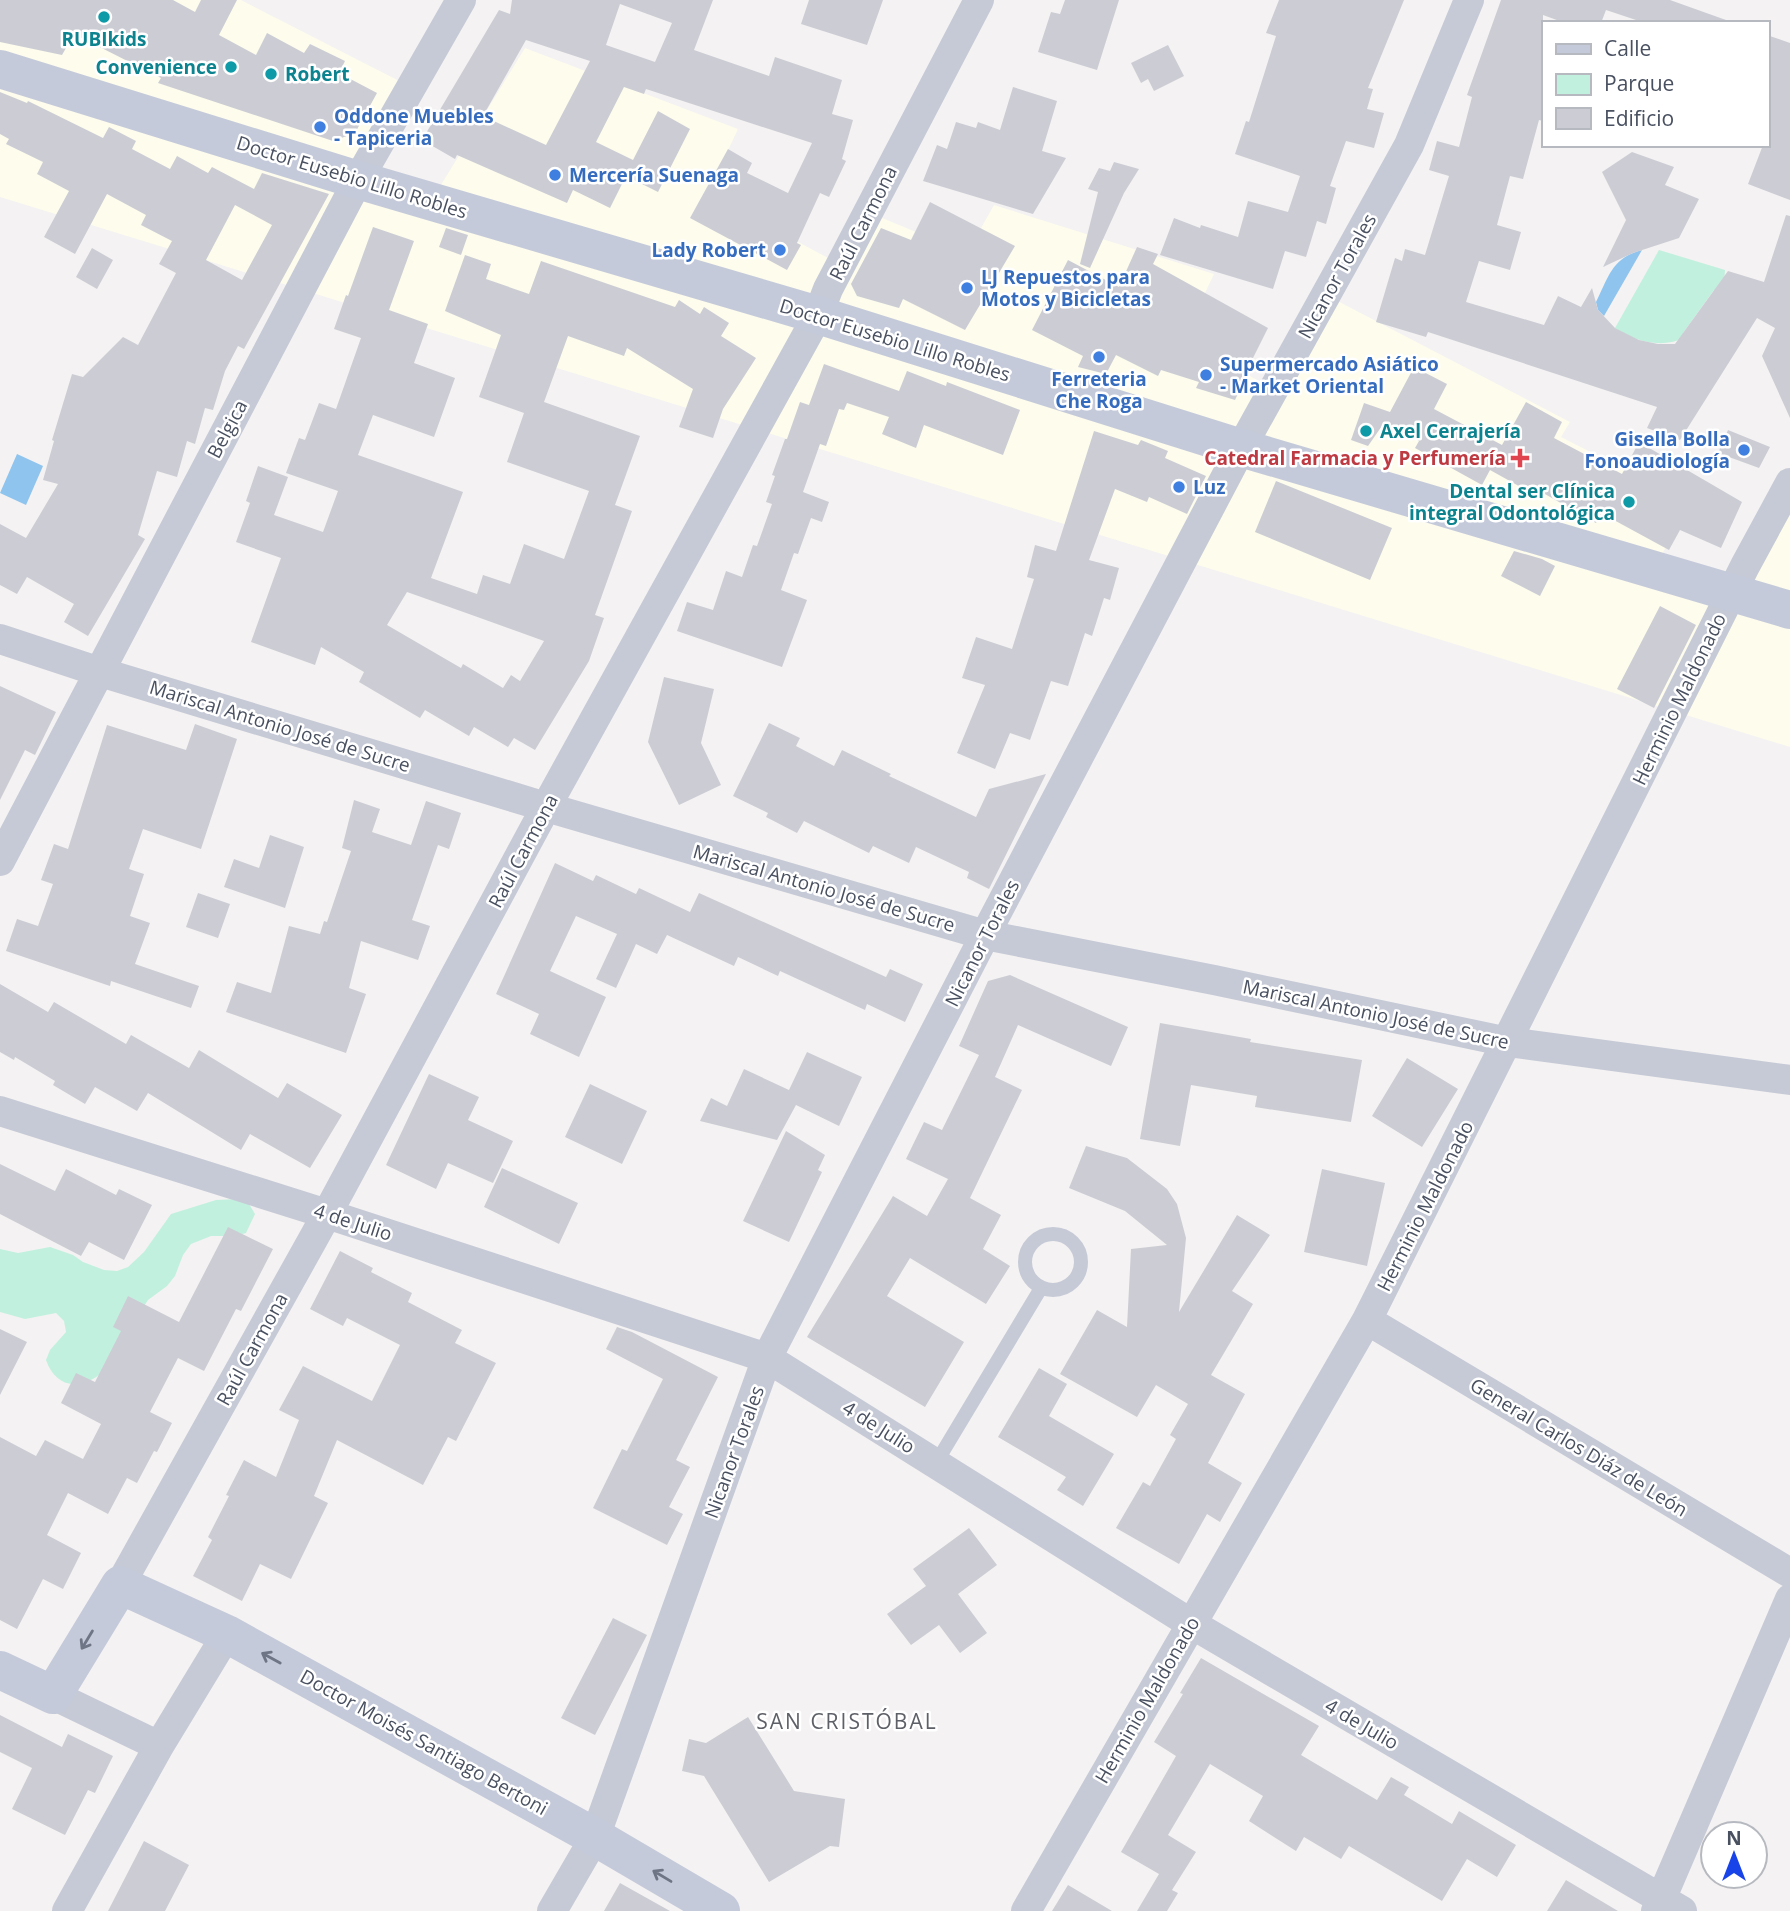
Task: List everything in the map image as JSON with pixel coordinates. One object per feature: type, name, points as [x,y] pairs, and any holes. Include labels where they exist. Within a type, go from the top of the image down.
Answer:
[{"type":"main road","name":"Doctor Eusebio Lillo Robles","points":[[0,69],[358,180],[818,315],[1241,448],[1790,610]]},
{"type":"main road","name":"Doctor Moisés Santiago Bertoni","points":[[120,1585],[227,1634],[595,1837],[721,1911]]},
{"type":"main road","name":"Raúl Carmona","points":[[53,1695],[120,1585]]},
{"type":"main road","points":[[0,1670],[53,1695]]},
{"type":"street","name":"Belgica","points":[[0,861],[358,180],[461,0]]},
{"type":"street","name":"Raúl Carmona","points":[[120,1585],[327,1214],[546,807],[818,315],[828,289],[979,0]]},
{"type":"street","name":"Nicanor Torales","points":[[552,1911],[595,1837],[767,1358],[1241,448],[1409,145],[1469,0]]},
{"type":"street","name":"Herminio Maldonado","points":[[1026,1911],[1367,1320],[1732,592],[1790,483]]},
{"type":"street","name":"Mariscal Antonio José de Sucre","points":[[0,639],[546,807],[985,935],[1508,1042],[1790,1080]]},
{"type":"street","name":"4 de Julio","points":[[0,1111],[327,1214],[767,1358],[1190,1623],[1667,1907]]},
{"type":"street","name":"General Carlos Diáz de León","points":[[1367,1320],[1790,1573]]},
{"type":"street","points":[[1667,1907],[1790,1599]]},
{"type":"street","points":[[66,1911],[159,1746],[227,1634]]},
{"type":"street","points":[[53,1695],[159,1746]]},
{"type":"lane","points":[[936,1463],[1041,1288]]},
{"type":"shaded area","points":[[0,0],[241,0],[411,87],[358,180],[431,201],[525,48],[738,129],[716,176],[768,226],[832,260],[858,208],[967,253],[994,205],[1214,274],[1183,340],[1274,389],[1326,295],[1570,422],[1561,437],[1691,503],[1654,568],[1732,592],[1790,511],[1790,747],[0,197]]},
{"type":"green space","points":[[1659,250],[1725,270],[1723,297],[1714,290],[1683,333],[1686,337],[1668,343],[1640,340],[1615,328]]},
{"type":"green space","points":[[239,1199],[249,1204],[255,1214],[246,1233],[211,1236],[191,1244],[183,1255],[175,1276],[167,1286],[148,1300],[99,1375],[91,1380],[68,1383],[55,1376],[50,1369],[46,1360],[50,1350],[66,1332],[64,1321],[56,1313],[25,1319],[0,1312],[0,1249],[18,1253],[50,1247],[104,1270],[117,1271],[128,1267],[144,1252],[171,1214],[216,1200]]},
{"type":"water","points":[[1642,250],[1604,316],[1598,310],[1596,302],[1608,276],[1624,258]]},
{"type":"water","points":[[17,454],[43,466],[26,505],[0,493]]},
{"type":"building","points":[[0,0],[173,0],[195,12],[201,0],[237,0],[219,35],[256,55],[267,33],[304,53],[310,44],[345,61],[339,73],[377,93],[355,133],[333,141],[158,83],[161,78],[74,34],[62,55],[0,42]]},
{"type":"building","points":[[512,0],[713,0],[694,50],[769,76],[775,57],[842,80],[832,114],[853,120],[842,159],[846,161],[829,197],[820,193],[797,243],[801,245],[787,270],[690,218],[728,149],[752,163],[747,173],[788,193],[812,143],[646,89],[644,94],[624,87],[596,142],[633,160],[658,111],[690,129],[658,192],[626,176],[610,208],[573,190],[567,203],[457,155],[455,159],[422,140],[499,10],[510,14]],"holes":[[[620,4],[672,23],[655,62],[606,45]],[[526,40],[590,61],[546,145],[483,116]]]},
{"type":"building","points":[[809,0],[883,0],[867,45],[801,24]]},
{"type":"building","points":[[1065,0],[1119,0],[1097,70],[1038,52],[1051,12],[1060,14]]},
{"type":"building","points":[[1279,0],[1404,0],[1368,88],[1373,89],[1367,109],[1384,113],[1374,148],[1346,141],[1330,186],[1336,188],[1326,224],[1317,221],[1306,257],[1285,251],[1273,289],[1160,255],[1174,218],[1200,228],[1201,225],[1238,237],[1248,201],[1288,212],[1300,176],[1235,154],[1246,121],[1249,122],[1276,36],[1266,33]]},
{"type":"building","points":[[1501,0],[1670,0],[1726,20],[1639,21],[1606,10],[1602,21],[1560,21],[1543,15],[1542,121],[1539,120],[1523,179],[1510,176],[1497,225],[1521,232],[1510,270],[1479,261],[1466,302],[1544,325],[1558,296],[1581,307],[1592,288],[1598,310],[1615,328],[1639,340],[1675,344],[1728,271],[1764,282],[1786,215],[1790,216],[1790,418],[1762,356],[1775,328],[1757,318],[1680,440],[1647,428],[1657,407],[1428,332],[1426,337],[1376,322],[1395,258],[1402,261],[1405,249],[1425,255],[1449,176],[1429,170],[1437,141],[1459,147],[1472,97],[1467,95]]},
{"type":"building","points":[[1769,36],[1790,43],[1790,200],[1748,184],[1762,147],[1769,147]]},
{"type":"building","points":[[1168,45],[1184,76],[1154,91],[1148,79],[1141,83],[1131,63]]},
{"type":"building","points":[[1013,87],[1057,101],[1042,151],[1066,158],[1033,214],[923,181],[937,145],[947,149],[956,122],[976,128],[978,122],[1000,130]]},
{"type":"building","points":[[0,92],[27,103],[28,101],[103,138],[109,127],[136,141],[132,149],[170,169],[177,156],[208,173],[212,167],[254,189],[262,173],[329,194],[244,349],[238,346],[225,371],[213,410],[205,408],[195,444],[187,441],[177,477],[157,471],[138,535],[145,539],[88,636],[64,622],[74,604],[27,577],[17,594],[0,585],[0,524],[26,538],[58,484],[43,480],[72,374],[83,377],[123,337],[138,345],[176,273],[159,264],[172,241],[141,225],[146,215],[107,194],[75,254],[44,237],[69,191],[37,174],[43,162],[6,144],[9,139],[0,134]],"holes":[[[235,205],[272,225],[242,280],[206,260]]]},
{"type":"building","points":[[1632,152],[1674,167],[1665,185],[1699,199],[1679,238],[1633,253],[1603,267],[1626,220],[1602,172]]},
{"type":"building","points":[[1114,162],[1139,169],[1124,193],[1090,268],[1080,264],[1098,192],[1088,189],[1099,168],[1110,171]]},
{"type":"building","points":[[930,202],[1015,246],[965,330],[903,299],[899,308],[857,296],[851,284],[881,228],[911,240]]},
{"type":"building","points":[[373,227],[414,241],[389,310],[428,324],[414,363],[455,378],[434,437],[373,415],[358,455],[463,492],[431,578],[477,594],[483,575],[510,584],[524,544],[564,559],[589,491],[507,462],[524,413],[479,397],[501,335],[445,311],[465,255],[491,264],[486,279],[529,294],[541,261],[675,307],[679,300],[700,314],[704,307],[729,323],[721,336],[756,358],[723,409],[713,438],[679,427],[693,389],[627,348],[624,356],[568,336],[544,402],[640,436],[615,505],[632,511],[595,615],[604,618],[589,661],[535,750],[514,738],[508,747],[474,727],[469,736],[425,710],[420,718],[359,682],[364,672],[321,647],[315,665],[251,642],[281,558],[236,542],[250,503],[246,501],[258,466],[288,477],[274,515],[323,532],[338,491],[286,473],[299,438],[305,440],[319,403],[336,409],[361,338],[334,329],[346,295],[348,296]],"holes":[[[407,592],[544,641],[520,681],[511,675],[503,688],[463,664],[461,668],[387,625]]]},
{"type":"building","points":[[446,228],[468,235],[461,255],[439,247]]},
{"type":"building","points":[[1137,247],[1158,254],[1153,264],[1268,328],[1235,400],[1196,388],[1199,382],[1161,370],[1158,376],[1116,355],[1106,374],[1078,367],[1083,356],[1032,330],[1068,260],[1119,287]]},
{"type":"building","points":[[92,248],[113,260],[97,289],[76,277]]},
{"type":"building","points":[[824,364],[899,391],[907,371],[946,386],[947,382],[1020,410],[1003,455],[924,425],[916,448],[882,434],[889,417],[847,403],[844,410],[839,409],[826,446],[820,444],[803,492],[829,502],[822,522],[811,518],[798,554],[794,553],[781,590],[807,600],[782,667],[677,631],[687,602],[713,610],[726,571],[742,577],[772,504],[766,502],[785,439],[800,402],[809,405]]},
{"type":"building","points":[[1414,367],[1447,384],[1434,409],[1502,445],[1526,402],[1562,422],[1554,438],[1622,474],[1639,442],[1742,502],[1721,548],[1680,530],[1669,550],[1601,513],[1596,523],[1529,485],[1526,490],[1490,470],[1482,485],[1415,448],[1419,441],[1384,423],[1368,446],[1351,440],[1364,403],[1390,412]]},
{"type":"building","name":"Gisella Bolla Fonoaudiología","points":[[1728,430],[1770,447],[1759,468],[1718,453]]},
{"type":"building","points":[[1094,431],[1138,445],[1141,440],[1168,451],[1165,458],[1206,476],[1187,514],[1149,497],[1147,502],[1115,489],[1089,560],[1119,568],[1110,600],[1104,598],[1092,636],[1085,633],[1068,686],[1051,681],[1030,740],[1010,733],[995,769],[957,753],[985,685],[962,678],[976,637],[1012,649],[1034,579],[1027,577],[1035,545],[1056,551]]},
{"type":"building","points":[[1276,481],[1392,528],[1370,580],[1255,532]]},
{"type":"building","points":[[1514,551],[1542,559],[1555,566],[1540,596],[1501,576]]},
{"type":"building","points":[[1660,606],[1696,625],[1654,708],[1617,689]]},
{"type":"building","points":[[664,677],[714,689],[701,743],[721,785],[679,805],[648,742]]},
{"type":"building","points":[[0,686],[56,712],[35,755],[25,750],[0,800]]},
{"type":"building","points":[[769,723],[800,738],[796,746],[834,766],[842,750],[891,774],[889,776],[976,817],[989,789],[1046,774],[989,889],[967,878],[969,872],[916,847],[909,863],[873,846],[869,853],[804,821],[797,833],[766,817],[768,813],[733,796]]},
{"type":"building","points":[[195,724],[237,739],[201,849],[143,829],[129,869],[144,874],[130,916],[150,923],[135,964],[199,986],[191,1008],[111,981],[110,986],[6,951],[17,919],[38,926],[53,884],[41,880],[54,844],[68,849],[107,725],[186,750]]},
{"type":"building","points":[[354,800],[380,809],[372,832],[411,845],[426,801],[461,813],[449,849],[438,845],[412,920],[430,926],[418,960],[361,941],[349,988],[366,994],[346,1053],[226,1012],[237,982],[271,993],[289,926],[320,934],[324,921],[327,922],[351,851],[342,848]]},
{"type":"building","points":[[270,835],[304,847],[285,908],[224,887],[234,859],[259,868]]},
{"type":"building","points":[[555,863],[593,881],[596,875],[636,894],[639,888],[690,912],[699,893],[886,977],[890,969],[923,984],[905,1022],[867,1004],[865,1010],[780,971],[778,976],[738,957],[734,966],[667,935],[657,954],[636,944],[616,988],[596,979],[617,934],[576,916],[550,971],[606,997],[579,1057],[530,1034],[539,1014],[496,994]]},
{"type":"building","points":[[198,893],[230,904],[218,938],[186,927]]},
{"type":"building","points":[[1010,975],[1128,1027],[1111,1066],[1018,1025],[995,1077],[1022,1090],[970,1198],[1001,1215],[983,1249],[1010,1266],[986,1304],[910,1258],[887,1296],[964,1342],[925,1407],[807,1337],[893,1196],[927,1216],[948,1179],[906,1159],[924,1122],[942,1130],[979,1055],[959,1046],[988,981]]},
{"type":"building","points":[[0,984],[48,1012],[54,1002],[126,1044],[131,1035],[189,1068],[199,1050],[278,1098],[287,1083],[342,1115],[310,1168],[250,1134],[241,1150],[148,1093],[137,1111],[95,1087],[85,1104],[53,1085],[55,1081],[15,1057],[14,1060],[0,1052]]},
{"type":"building","points":[[1160,1023],[1251,1039],[1250,1042],[1362,1060],[1351,1122],[1255,1107],[1257,1096],[1191,1085],[1180,1146],[1140,1139]]},
{"type":"building","points":[[807,1052],[862,1077],[839,1126],[796,1105],[777,1140],[700,1121],[711,1098],[727,1106],[744,1069],[789,1090]]},
{"type":"building","points":[[1407,1058],[1458,1089],[1422,1147],[1372,1116]]},
{"type":"building","points":[[429,1074],[479,1097],[468,1120],[513,1141],[493,1183],[448,1163],[436,1189],[386,1165]]},
{"type":"building","points":[[590,1084],[647,1111],[622,1164],[565,1137]]},
{"type":"building","points":[[786,1131],[825,1155],[818,1170],[822,1172],[789,1242],[743,1221]]},
{"type":"building","points":[[1086,1146],[1127,1158],[1167,1189],[1177,1204],[1186,1238],[1179,1312],[1237,1215],[1270,1235],[1232,1291],[1253,1304],[1211,1375],[1245,1394],[1208,1463],[1242,1483],[1220,1522],[1207,1514],[1179,1564],[1116,1528],[1143,1482],[1150,1486],[1176,1439],[1170,1435],[1188,1404],[1156,1385],[1137,1417],[1060,1374],[1097,1310],[1127,1327],[1131,1249],[1167,1245],[1125,1211],[1069,1188]]},
{"type":"building","points":[[0,1164],[55,1191],[66,1169],[116,1195],[119,1189],[152,1205],[124,1260],[89,1242],[81,1256],[0,1214]]},
{"type":"building","points":[[502,1168],[578,1203],[559,1244],[484,1207]]},
{"type":"building","points":[[1322,1169],[1385,1183],[1367,1266],[1304,1252]]},
{"type":"building","points":[[228,1227],[273,1249],[241,1311],[236,1309],[204,1371],[178,1358],[150,1412],[172,1423],[137,1483],[127,1478],[108,1514],[68,1493],[47,1535],[81,1553],[63,1589],[43,1579],[17,1629],[0,1620],[0,1437],[36,1456],[45,1440],[83,1459],[101,1424],[61,1403],[76,1373],[95,1382],[121,1331],[113,1327],[128,1296],[179,1322]]},
{"type":"building","points":[[340,1251],[373,1268],[371,1272],[412,1293],[408,1302],[462,1330],[455,1343],[496,1363],[456,1441],[448,1437],[423,1485],[337,1440],[314,1496],[328,1503],[291,1579],[260,1564],[242,1601],[193,1576],[212,1540],[208,1537],[244,1460],[276,1477],[299,1420],[279,1410],[303,1366],[372,1401],[400,1345],[347,1318],[343,1326],[310,1309]]},
{"type":"building","points":[[617,1327],[632,1332],[718,1377],[676,1460],[690,1467],[669,1507],[683,1514],[667,1545],[593,1508],[622,1449],[627,1451],[663,1379],[606,1349]]},
{"type":"building","points":[[0,1329],[27,1342],[0,1395]]},
{"type":"building","points":[[1039,1368],[1067,1384],[1049,1416],[1114,1454],[1083,1506],[1057,1490],[1066,1477],[998,1437]]},
{"type":"building","points":[[969,1528],[997,1565],[958,1594],[987,1633],[960,1653],[939,1625],[911,1645],[887,1614],[926,1586],[913,1569]]},
{"type":"building","points":[[613,1618],[647,1635],[595,1735],[561,1718]]},
{"type":"building","points":[[1201,1658],[1319,1726],[1301,1755],[1377,1800],[1391,1777],[1409,1787],[1404,1795],[1452,1824],[1459,1811],[1516,1845],[1497,1877],[1467,1859],[1442,1901],[1349,1846],[1341,1859],[1304,1837],[1296,1851],[1249,1821],[1263,1796],[1210,1764],[1168,1835],[1196,1852],[1172,1890],[1178,1893],[1167,1911],[1137,1911],[1159,1874],[1121,1852],[1176,1756],[1154,1742]]},
{"type":"building","points":[[0,1715],[62,1747],[68,1734],[113,1756],[95,1793],[88,1790],[65,1835],[12,1809],[32,1768],[0,1752]]},
{"type":"building","points":[[748,1717],[794,1791],[845,1799],[839,1847],[830,1846],[769,1882],[704,1776],[682,1771],[689,1739],[706,1743]]},
{"type":"building","points":[[144,1841],[189,1865],[165,1911],[108,1911]]},
{"type":"building","points":[[1566,1880],[1618,1911],[1547,1911]]},
{"type":"building","points":[[620,1883],[670,1911],[604,1911]]},
{"type":"building","points":[[1068,1885],[1112,1911],[1052,1911]]},
{"type":"place","name":"RUBIkids","points":[[104,17]]},
{"type":"place","name":"Convenience","points":[[231,67]]},
{"type":"place","name":"Robert","points":[[271,74]]},
{"type":"place","name":"Oddone Muebles - Tapiceria","points":[[320,127]]},
{"type":"place","name":"Mercería Suenaga","points":[[555,175]]},
{"type":"place","name":"Lady Robert","points":[[780,250]]},
{"type":"place","name":"LJ Repuestos para Motos y Bicicletas","points":[[967,288]]},
{"type":"place","name":"Ferreteria Che Roga","points":[[1099,357]]},
{"type":"place","name":"Supermercado Asiático - Market Oriental","points":[[1206,375]]},
{"type":"place","name":"Axel Cerrajería","points":[[1366,431]]},
{"type":"place","name":"Gisella Bolla Fonoaudiología","points":[[1744,450]]},
{"type":"place","name":"Catedral Farmacia y Perfumería","points":[[1520,458]]},
{"type":"place","name":"Luz","points":[[1179,487]]},
{"type":"place","name":"Dental ser Clínica integral Odontológica","points":[[1629,502]]},
{"type":"district","name":"SAN CRISTÓBAL","points":[[847,1722]]}]
